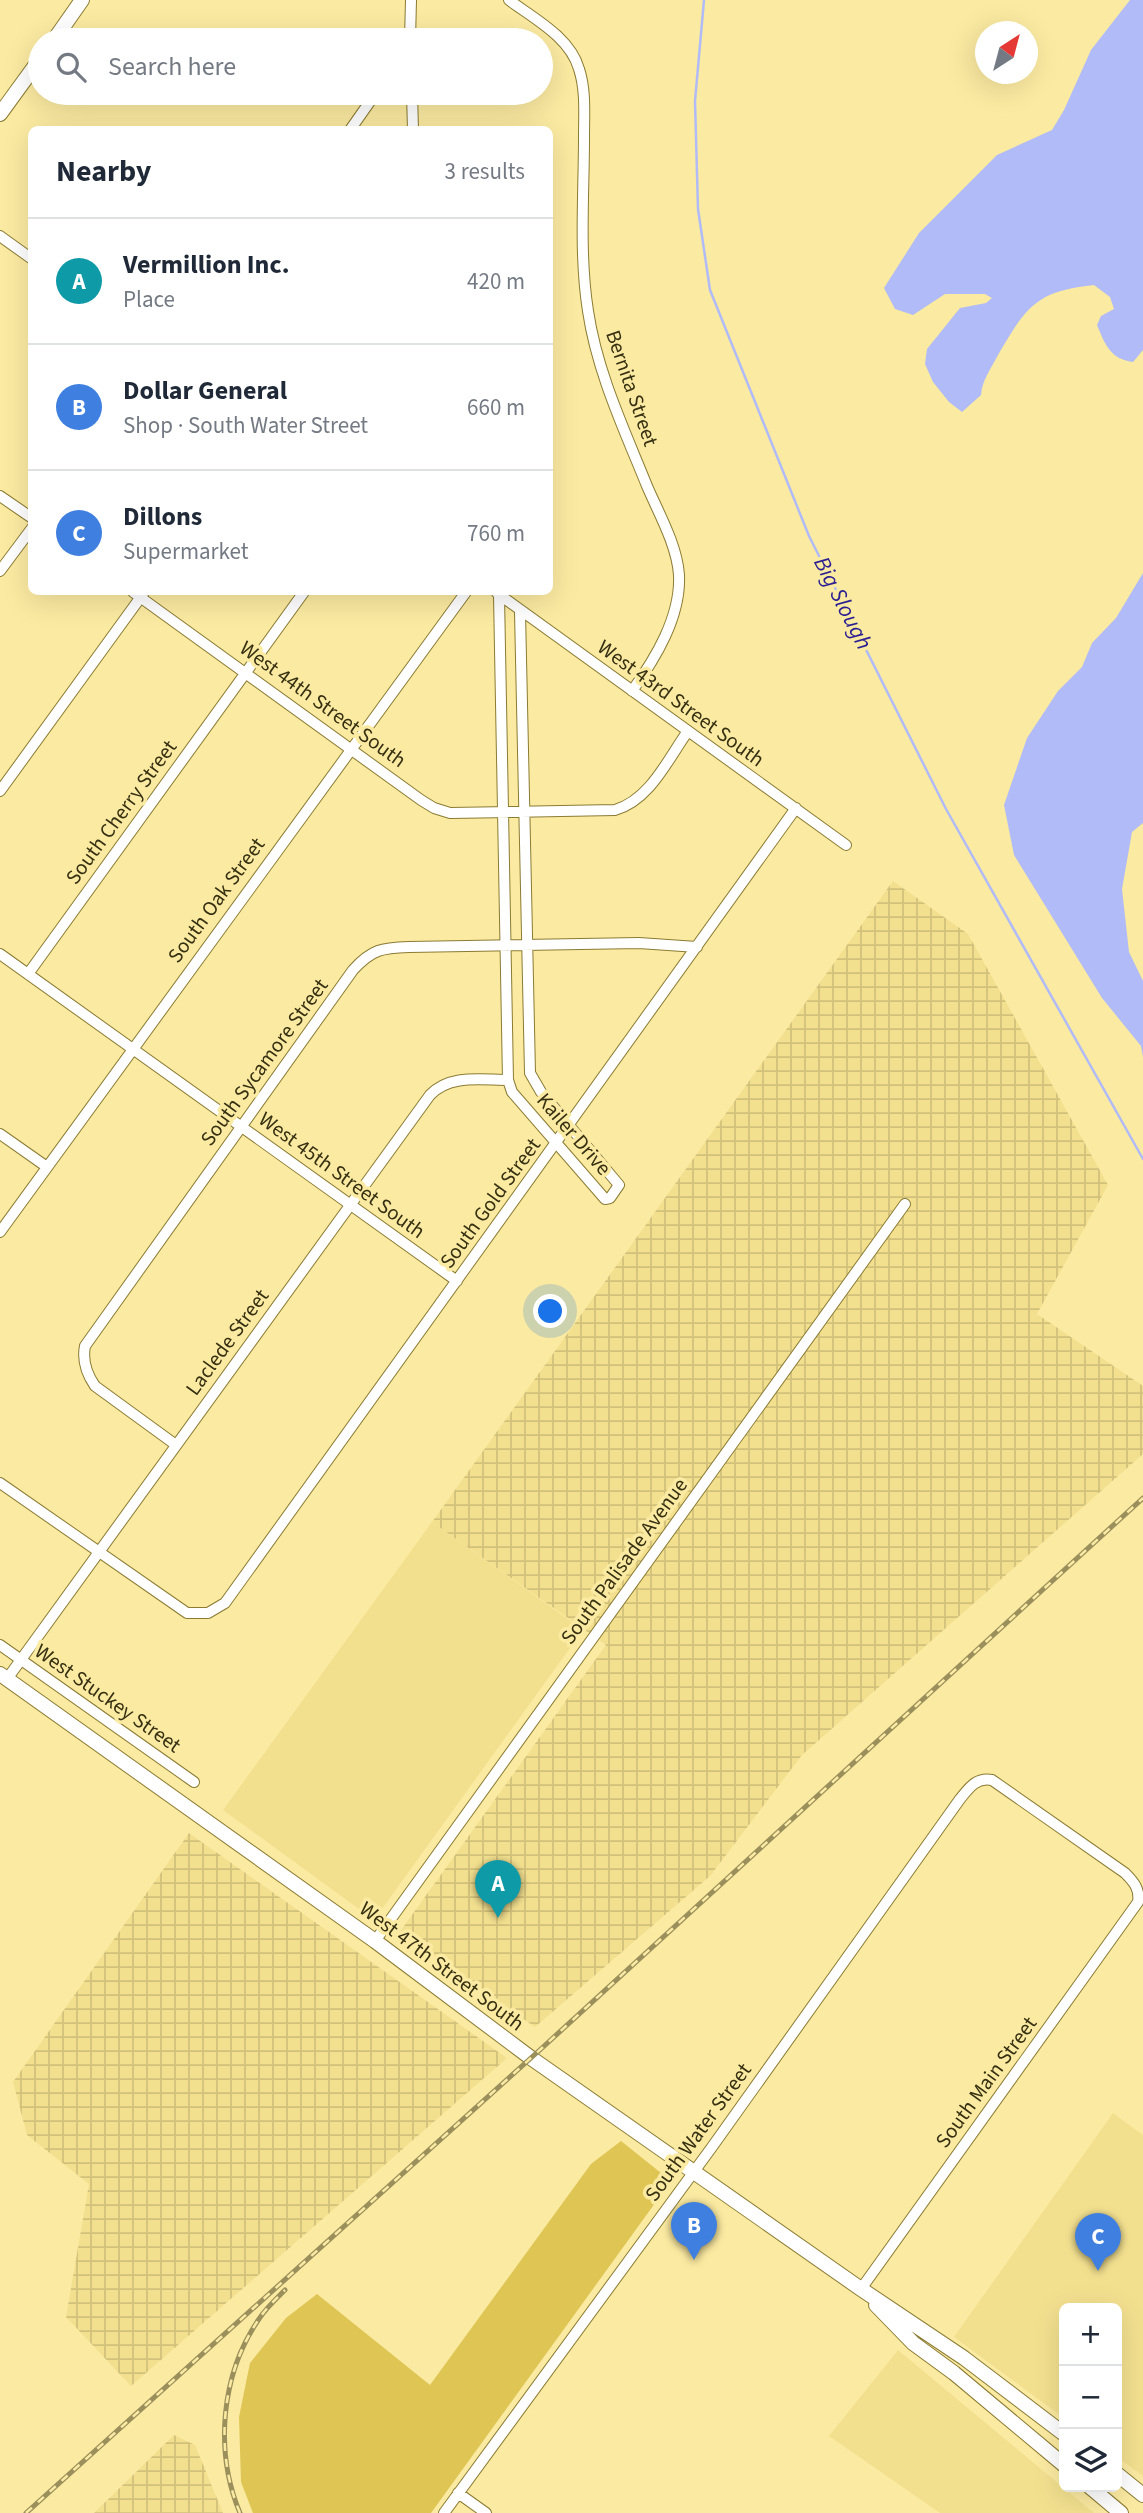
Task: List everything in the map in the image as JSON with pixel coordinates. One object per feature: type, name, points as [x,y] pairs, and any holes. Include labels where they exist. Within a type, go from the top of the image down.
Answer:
[{"type":"street","points":[[62,28],[82,0]]},
{"type":"street","points":[[410,28],[411,0]]},
{"type":"street","name":"Bernita Street","points":[[509,0],[547,28]]},
{"type":"street","name":"Bernita Street","points":[[553,33],[564,41],[575,57],[583,82],[587,311],[606,385],[673,548],[679,577],[676,600],[659,650],[632,691]]},
{"type":"street","points":[[0,114],[28,76]]},
{"type":"street","points":[[353,126],[368,105]]},
{"type":"street","points":[[413,105],[414,126]]},
{"type":"street","points":[[0,236],[28,256]]},
{"type":"street","points":[[0,496],[28,515]]},
{"type":"street","points":[[0,571],[28,533]]},
{"type":"street","points":[[0,791],[139,595]]},
{"type":"street","name":"West 44th Street South","points":[[143,595],[434,808],[450,813],[503,811]]},
{"type":"street","name":"South Cherry Street","points":[[28,974],[302,595]]},
{"type":"street","name":"South Oak Street","points":[[0,1232],[464,595]]},
{"type":"street","points":[[497,595],[508,1080]]},
{"type":"street","name":"West 43rd Street South","points":[[499,595],[846,845]]},
{"type":"street","name":"Kailer Drive","points":[[508,1080],[512,1092],[605,1199],[613,1194],[619,1185],[536,1086],[530,1073],[520,612]]},
{"type":"street","points":[[503,811],[615,810],[627,806],[648,788],[688,731]]},
{"type":"street","name":"South Gold Street","points":[[98,1553],[187,1613],[208,1613],[225,1603],[796,808]]},
{"type":"street","name":"South Sycamore Street","points":[[176,1445],[95,1386],[86,1371],[84,1354],[88,1341],[348,977],[368,954],[388,948],[639,943],[697,947]]},
{"type":"street","name":"West 45th Street South","points":[[0,954],[457,1281]]},
{"type":"street","name":"Laclede Street","points":[[4,1676],[21,1660],[412,1117],[435,1090],[448,1082],[508,1080]]},
{"type":"street","points":[[0,1134],[47,1167]]},
{"type":"street","name":"South Palisade Avenue","points":[[375,1941],[905,1204]]},
{"type":"street","points":[[0,1483],[98,1553]]},
{"type":"street","name":"West Stuckey Street","points":[[0,1645],[194,1782]]},
{"type":"street","name":"West 47th Street South","points":[[4,1676],[375,1941],[531,2058],[861,2289]]},
{"type":"street","name":"South Main Street","points":[[861,2289],[1136,1908],[1139,1896],[1136,1886],[1125,1873],[999,1783],[986,1778]]},
{"type":"street","name":"South Water Street","points":[[444,2513],[960,1799],[973,1784],[986,1778]]},
{"type":"street","points":[[861,2289],[964,2358],[1059,2430]]},
{"type":"street","points":[[861,2289],[913,2343],[954,2373],[1059,2461]]},
{"type":"street","points":[[1122,2478],[1143,2495]]},
{"type":"street","points":[[1096,2492],[1121,2513]]},
{"type":"street","points":[[458,2493],[486,2513]]},
{"type":"shaded area","points":[[893,881],[968,934],[1108,1185],[1037,1314],[1143,1386],[1143,1454],[802,1755],[710,1876],[535,2027],[399,1933],[606,1645],[432,1522]]},
{"type":"shaded area","points":[[432,1522],[583,1630],[374,1920],[223,1810]]},
{"type":"shaded area","points":[[189,1833],[507,2058],[131,2386],[66,2317],[89,2184],[27,2135],[13,2082]]},
{"type":"shaded area","points":[[1113,2113],[1143,2135],[1143,2476],[1122,2461],[1122,2303],[1059,2303],[1059,2414],[954,2337]]},
{"type":"shaded area","points":[[621,2141],[671,2181],[431,2513],[253,2513],[241,2482],[239,2417],[250,2363],[286,2318],[317,2294],[430,2385],[591,2164]]},
{"type":"shaded area","points":[[898,2350],[1059,2484],[1059,2492],[1069,2492],[1094,2513],[940,2513],[829,2436]]},
{"type":"shaded area","points":[[174,2435],[195,2445],[223,2513],[94,2513]]},
{"type":"water","points":[[1130,0],[1143,0],[1143,350],[1133,362],[1119,358],[1109,350],[1097,325],[1101,316],[1114,309],[1110,297],[1094,285],[1058,292],[1035,304],[1025,313],[990,370],[981,395],[962,412],[949,402],[933,382],[925,364],[927,349],[960,308],[986,303],[992,298],[985,294],[945,294],[913,315],[895,309],[884,288],[919,233],[997,155],[1052,130],[1091,50]]},
{"type":"water","points":[[1143,573],[1143,823],[1132,832],[1122,889],[1129,952],[1143,981],[1143,1057],[1141,1046],[1102,998],[1014,855],[1004,805],[1027,738],[1058,691],[1082,667],[1092,643],[1116,618]]},
{"type":"waterway","name":"Big Slough","points":[[704,0],[695,101],[698,209],[710,290],[809,536],[946,809],[1143,1159]]},
{"type":"railway","points":[[26,2513],[542,2048],[1143,1498]]},
{"type":"railway","points":[[240,2513],[227,2464],[225,2439],[229,2388],[246,2341],[262,2315],[285,2290]]},
{"type":"place","name":"Vermillion Inc.","points":[[498,1918]]},
{"type":"place","name":"Dollar General","points":[[694,2260]]},
{"type":"place","name":"Dillons","points":[[1098,2271]]}]
